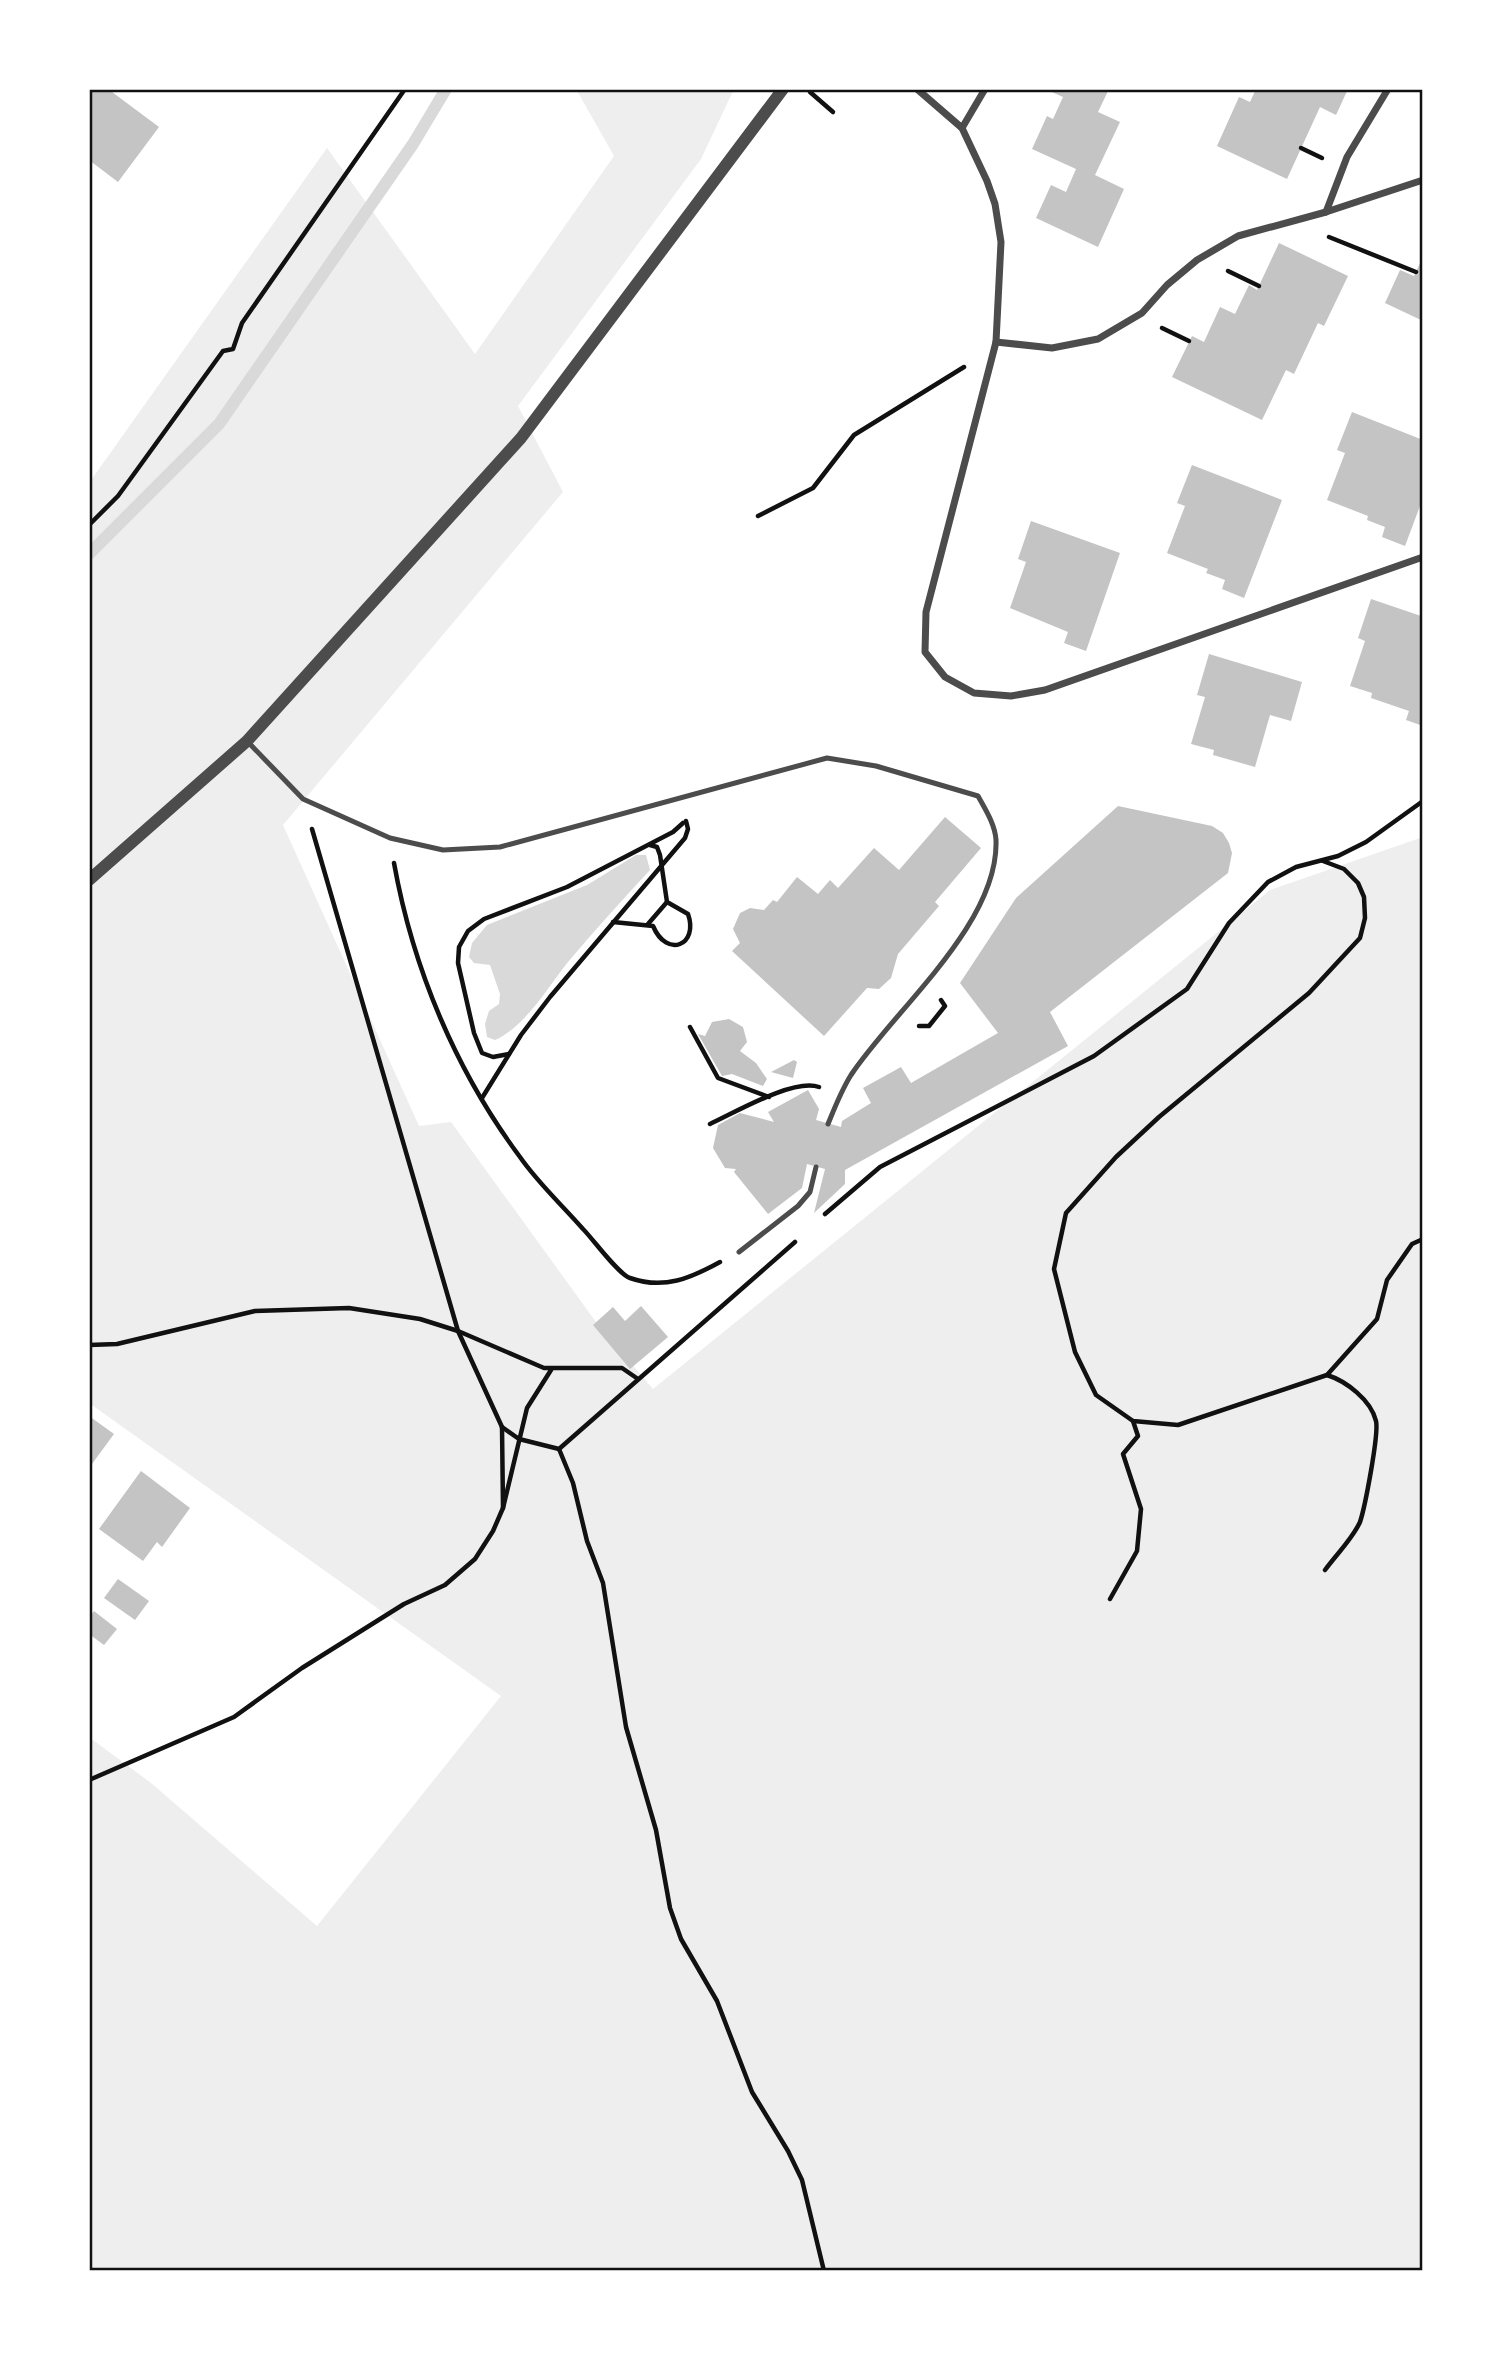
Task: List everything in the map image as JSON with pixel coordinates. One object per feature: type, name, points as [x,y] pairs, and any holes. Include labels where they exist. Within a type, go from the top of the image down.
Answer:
[{"type":"street","points":[[89,880],[247,741],[521,438],[783,89]]},
{"type":"street","points":[[917,89],[962,128],[983,168],[1001,242],[996,342],[926,612],[925,652],[945,677],[974,693],[1011,696],[1045,690],[1423,557]]},
{"type":"street","points":[[962,128],[985,89]]},
{"type":"street","points":[[1326,212],[1347,157],[1388,89]]},
{"type":"street","points":[[996,342],[1052,348],[1098,339],[1142,313],[1167,285],[1198,260],[1238,236],[1326,212],[1423,180]]},
{"type":"lane","points":[[247,741],[303,799],[390,838],[443,850],[499,847],[827,758],[876,766],[978,796],[996,838],[994,866],[978,904],[952,951],[852,1073],[828,1124]]},
{"type":"lane","points":[[739,1252],[798,1206],[810,1192],[816,1167]]},
{"type":"path","points":[[89,525],[118,496],[223,351],[233,349],[242,323],[405,89]]},
{"type":"path","points":[[806,89],[833,112]]},
{"type":"path","points":[[1288,222],[1369,251],[1416,272]]},
{"type":"path","points":[[758,516],[813,488],[854,435],[993,352]]},
{"type":"path","points":[[481,1098],[543,1006],[685,838],[688,829],[684,798]]},
{"type":"path","points":[[303,799],[458,1331],[502,1427],[503,1508]]},
{"type":"path","points":[[820,1219],[880,1167],[1094,1056],[1186,989],[1229,923],[1268,882],[1301,865],[1323,861],[1366,842],[1423,801]]},
{"type":"path","points":[[509,1054],[493,1057],[482,1053],[474,1033],[458,963],[459,947],[468,931],[484,919],[567,887],[673,832],[686,820]]},
{"type":"path","points":[[390,838],[410,939],[449,1039],[481,1098],[521,1160],[628,1278],[659,1283],[690,1280],[739,1252]]},
{"type":"path","points":[[648,924],[667,902],[657,847],[649,844]]},
{"type":"path","points":[[1323,861],[1344,869],[1359,883],[1364,897],[1365,918],[1360,938],[1309,993],[1125,1149],[1066,1213],[1054,1269],[1075,1352],[1096,1395],[1133,1421],[1178,1425],[1327,1375],[1377,1319],[1387,1280],[1412,1244],[1423,1239]]},
{"type":"path","points":[[613,922],[653,926],[657,937],[667,944],[686,940],[691,928],[688,914],[667,902]]},
{"type":"path","points":[[690,1027],[718,1077],[770,1097]]},
{"type":"path","points":[[710,1124],[808,1083],[840,1094]]},
{"type":"path","points":[[559,1449],[800,1237]]},
{"type":"path","points":[[89,1345],[117,1344],[255,1311],[328,1306],[397,1315],[458,1331],[551,1370],[622,1368],[638,1379]]},
{"type":"path","points":[[89,1780],[234,1717],[302,1668],[404,1604],[445,1585],[475,1559],[494,1531],[503,1508],[527,1408],[551,1370]]},
{"type":"path","points":[[1325,1570],[1359,1524],[1368,1483],[1376,1421],[1346,1381],[1327,1375]]},
{"type":"path","points":[[1111,1599],[1137,1551],[1141,1509],[1124,1454],[1138,1437],[1133,1421]]},
{"type":"path","points":[[502,1427],[519,1439],[559,1449]]},
{"type":"path","points":[[559,1449],[573,1483],[587,1541],[603,1583],[626,1727],[656,1830],[670,1908],[681,1939],[717,2001],[752,2092],[788,2151],[802,2180],[824,2271]]},
{"type":"shaded area","points":[[576,89],[734,89],[701,159],[518,406],[563,492],[283,825],[419,1126],[451,1122],[596,1322],[653,1389],[1270,890],[1423,837],[1423,2271],[89,2271],[89,1737],[151,1783],[317,1926],[501,1696],[89,1403],[89,483],[327,148],[475,354],[614,156]]},
{"type":"shaded area","points":[[636,855],[646,855],[650,870],[578,950],[517,1026],[495,1040],[487,1037],[485,1024],[489,1011],[499,1004],[500,994],[490,965],[474,963],[469,957],[472,943],[487,925],[587,885]]},
{"type":"building","points":[[89,89],[108,89],[159,127],[118,182],[89,160]]},
{"type":"building","points":[[1045,89],[1109,89],[1098,112],[1120,122],[1095,175],[1124,189],[1098,247],[1036,218],[1051,185],[1066,192],[1076,169],[1032,149],[1047,116],[1053,119],[1063,97]]},
{"type":"building","points":[[1256,89],[1348,89],[1336,115],[1320,107],[1287,179],[1217,146],[1239,97],[1250,102]]},
{"type":"building","points":[[1279,243],[1348,276],[1324,326],[1318,323],[1294,374],[1286,370],[1262,420],[1172,377],[1192,336],[1204,342],[1220,307],[1235,314],[1249,285],[1257,290]]},
{"type":"building","points":[[1423,257],[1423,321],[1385,303],[1400,270],[1414,276]]},
{"type":"building","points":[[1352,412],[1423,440],[1423,498],[1405,546],[1382,537],[1385,527],[1367,520],[1368,516],[1327,500],[1345,453],[1337,450]]},
{"type":"building","points":[[1192,465],[1282,500],[1244,598],[1222,589],[1225,580],[1206,573],[1208,569],[1167,553],[1185,506],[1177,503]]},
{"type":"building","points":[[1031,521],[1120,553],[1086,651],[1064,643],[1068,632],[1010,608],[1026,562],[1018,559]]},
{"type":"building","points":[[1371,599],[1421,616],[1423,611],[1423,726],[1406,720],[1409,711],[1371,698],[1372,693],[1350,686],[1365,641],[1358,638]]},
{"type":"building","points":[[1209,654],[1302,682],[1291,721],[1270,715],[1255,767],[1213,755],[1214,750],[1191,744],[1205,697],[1197,695]]},
{"type":"building","points":[[1118,806],[1212,826],[1223,833],[1229,843],[1232,853],[1228,873],[1050,1012],[1068,1046],[845,1170],[845,1184],[814,1213],[825,1169],[807,1164],[802,1188],[768,1214],[734,1172],[736,1169],[725,1168],[713,1148],[718,1125],[740,1113],[774,1122],[768,1112],[808,1090],[819,1109],[816,1120],[841,1127],[842,1121],[871,1103],[863,1088],[901,1067],[911,1083],[998,1033],[960,983],[1016,898]]},
{"type":"building","points":[[945,817],[981,848],[935,902],[939,906],[898,954],[891,978],[879,989],[867,988],[824,1036],[732,951],[740,943],[733,929],[740,913],[750,908],[764,910],[773,900],[777,902],[797,877],[818,894],[830,880],[838,888],[874,848],[899,870]]},
{"type":"building","points":[[729,1019],[743,1027],[747,1042],[740,1051],[756,1063],[767,1079],[763,1086],[732,1074],[722,1076],[698,1034],[705,1036],[712,1022]]},
{"type":"building","points":[[794,1060],[797,1062],[793,1078],[771,1072]]},
{"type":"building","points":[[641,1306],[668,1337],[630,1369],[593,1325],[613,1307],[625,1321]]},
{"type":"building","points":[[89,1416],[114,1434],[89,1468]]},
{"type":"building","points":[[141,1471],[190,1508],[162,1547],[157,1542],[143,1561],[99,1529]]},
{"type":"building","points":[[118,1579],[149,1601],[135,1620],[104,1598]]},
{"type":"building","points":[[94,1611],[117,1629],[104,1645],[89,1634],[89,1618]]},
{"type":"waterway","points":[[89,554],[219,424],[413,144],[446,89]]}]
